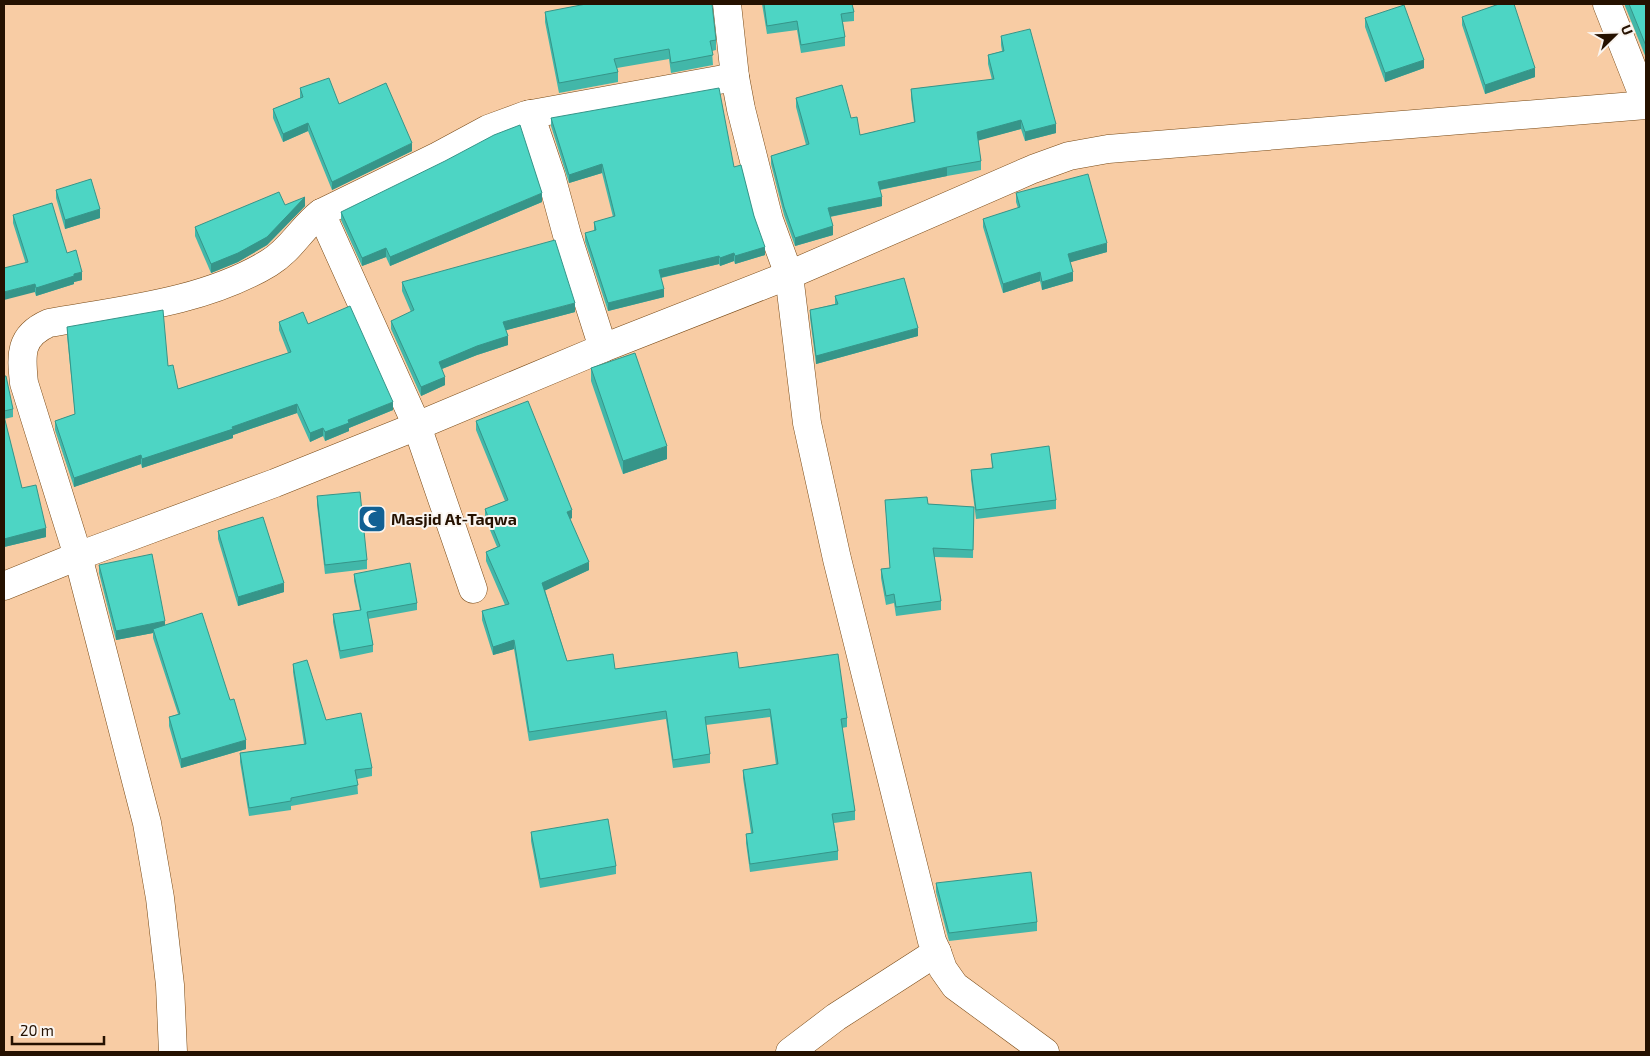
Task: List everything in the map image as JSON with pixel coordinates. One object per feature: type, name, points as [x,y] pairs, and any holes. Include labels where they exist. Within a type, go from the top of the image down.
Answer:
[{"type":"street","points":[[727,4],[735,77],[741,109],[768,220],[789,275],[811,442],[837,559],[932,940],[942,969],[955,986],[1045,1052]]},
{"type":"street","points":[[4,586],[78,556],[275,483],[417,426],[603,348],[789,275],[1033,169],[1070,156],[1118,148],[1646,104],[1608,4]]},
{"type":"street","points":[[173,1052],[170,985],[160,898],[147,823],[78,556],[24,383],[22,359],[26,341],[36,328],[49,323],[167,302],[247,275],[284,253],[310,221],[321,213],[438,156],[488,129],[513,119],[530,114],[735,77]]},
{"type":"street","points":[[530,114],[551,176],[603,348]]},
{"type":"street","points":[[321,213],[417,426],[473,589]]},
{"type":"street","points":[[790,1052],[836,1018],[937,952]]},
{"type":"building","points":[[586,4],[712,4],[716,40],[710,41],[713,55],[671,63],[669,49],[614,59],[618,72],[559,83],[545,12]]},
{"type":"building","points":[[764,4],[852,4],[854,12],[841,14],[845,37],[801,45],[797,21],[767,26]]},
{"type":"building","points":[[1499,4],[1514,4],[1535,68],[1485,85],[1462,17]]},
{"type":"building","points":[[1629,4],[1646,4],[1646,46]]},
{"type":"building","points":[[1404,5],[1424,60],[1385,73],[1365,18]]},
{"type":"building","points":[[1030,29],[1056,124],[1025,132],[1021,120],[977,132],[981,161],[878,182],[882,197],[828,208],[833,226],[795,238],[784,207],[771,156],[809,144],[796,98],[842,85],[851,118],[857,117],[860,135],[915,122],[911,89],[994,79],[988,55],[1004,51],[1001,36]]},
{"type":"building","points":[[329,78],[339,104],[386,83],[412,143],[332,182],[308,123],[283,134],[273,109],[303,97],[300,88]]},
{"type":"building","points":[[719,88],[734,167],[741,165],[754,216],[765,247],[735,256],[734,253],[720,258],[719,256],[659,270],[664,289],[608,303],[585,233],[596,230],[594,222],[615,216],[602,164],[569,175],[551,118]]},
{"type":"building","points":[[520,125],[542,193],[390,257],[386,248],[362,258],[341,212],[494,135]]},
{"type":"building","points":[[1088,174],[1107,243],[1068,254],[1073,272],[1042,282],[1040,272],[1003,284],[983,219],[1020,207],[1016,193]]},
{"type":"building","points":[[91,179],[100,209],[65,220],[56,190]]},
{"type":"building","points":[[279,192],[285,205],[305,197],[267,237],[238,253],[211,264],[195,227]]},
{"type":"building","points":[[52,203],[67,253],[76,250],[82,272],[36,288],[35,284],[4,292],[4,268],[28,262],[13,215]]},
{"type":"building","points":[[555,240],[575,303],[503,322],[508,336],[477,346],[439,362],[445,377],[421,387],[391,321],[414,310],[402,282]]},
{"type":"building","points":[[904,278],[918,328],[816,356],[810,310],[838,304],[835,296]]},
{"type":"building","points":[[350,306],[393,402],[348,420],[349,423],[325,432],[323,428],[310,433],[297,404],[232,427],[233,429],[142,459],[141,455],[74,478],[55,421],[75,414],[67,327],[163,310],[168,366],[173,365],[178,389],[291,352],[279,322],[303,312],[308,324]]},
{"type":"building","points":[[635,353],[667,446],[623,461],[591,368]]},
{"type":"building","points":[[4,376],[6,376],[13,409],[4,411]]},
{"type":"building","points":[[528,401],[572,510],[567,512],[589,562],[542,583],[567,661],[613,654],[615,669],[737,652],[739,668],[838,654],[847,718],[841,719],[855,811],[832,814],[838,851],[750,864],[746,834],[753,833],[743,770],[778,764],[770,709],[705,717],[710,754],[673,760],[666,711],[529,732],[514,640],[493,647],[482,611],[509,604],[486,552],[500,546],[485,509],[508,500],[476,421]]},
{"type":"building","points":[[4,416],[22,488],[36,485],[46,528],[4,539]]},
{"type":"building","points":[[1049,446],[1056,500],[976,510],[971,470],[993,468],[991,454]]},
{"type":"building","points":[[360,492],[367,560],[325,565],[317,496]]},
{"type":"building","points":[[927,497],[928,504],[974,507],[973,550],[933,548],[941,601],[896,607],[894,594],[886,596],[881,569],[890,568],[885,500]]},
{"type":"building","points":[[263,517],[284,583],[238,597],[218,531]]},
{"type":"building","points":[[152,554],[165,621],[116,631],[99,565]]},
{"type":"building","points":[[410,563],[417,603],[367,612],[373,645],[340,651],[333,614],[361,610],[354,574]]},
{"type":"building","points":[[202,613],[230,700],[234,699],[246,740],[181,759],[169,717],[180,714],[153,629]]},
{"type":"building","points":[[307,660],[326,720],[361,713],[372,768],[355,770],[358,785],[291,798],[291,801],[249,808],[240,753],[306,744],[293,664]]},
{"type":"building","points":[[608,819],[616,866],[540,879],[531,832]]},
{"type":"building","points":[[1031,872],[1037,922],[949,933],[936,883]]},
{"type":"place","name":"Masjid At-Taqwa","points":[[372,519]]}]
